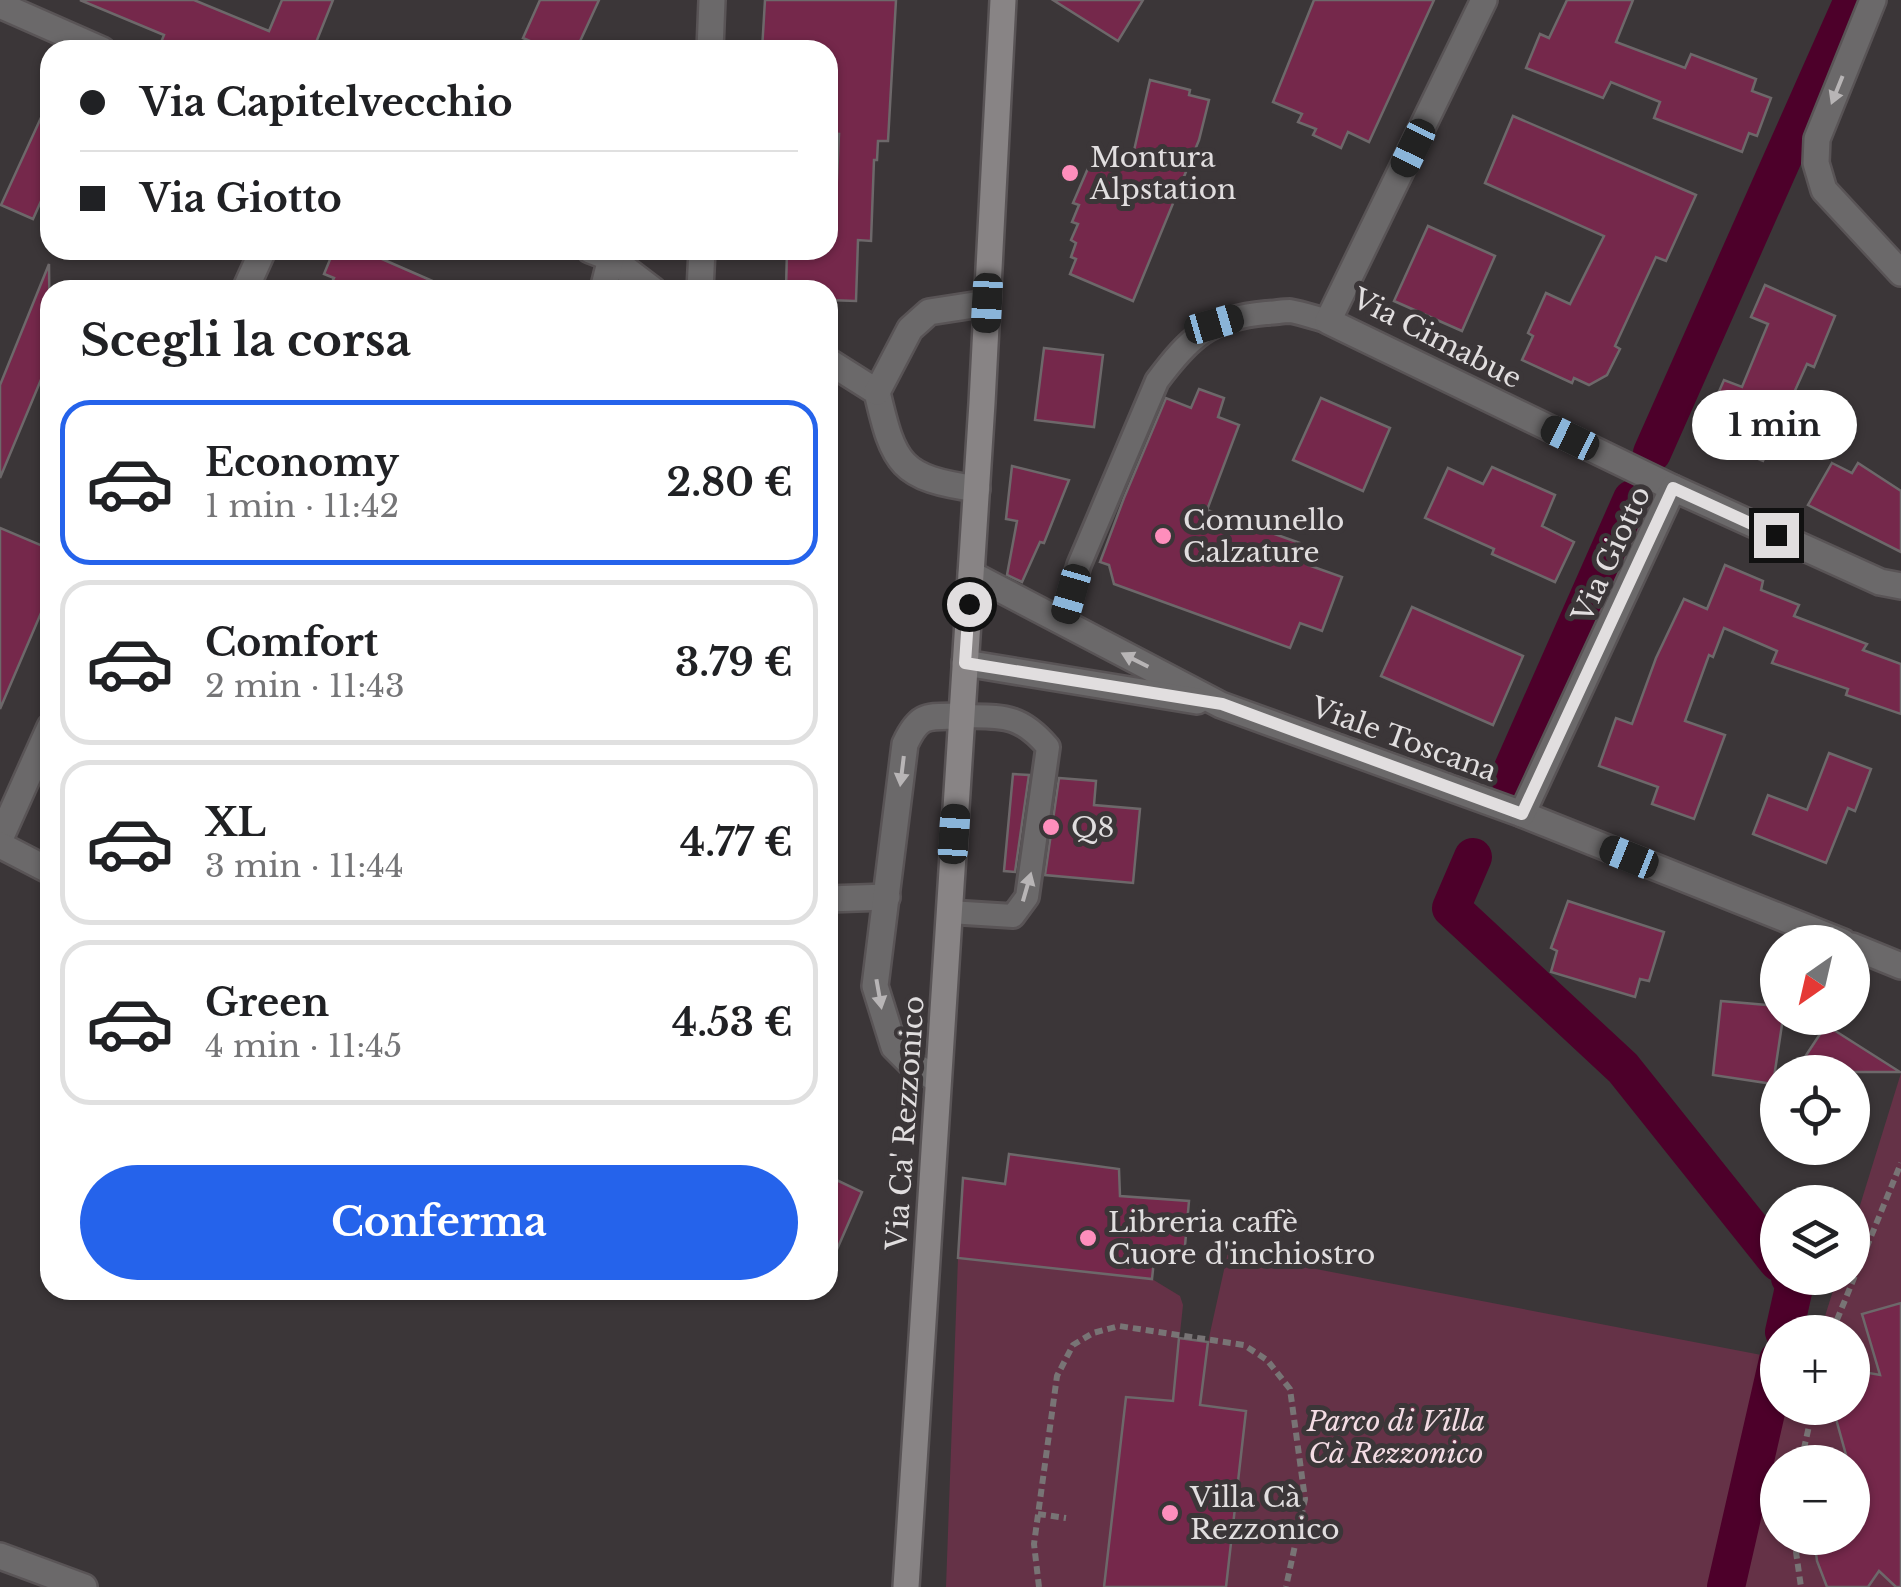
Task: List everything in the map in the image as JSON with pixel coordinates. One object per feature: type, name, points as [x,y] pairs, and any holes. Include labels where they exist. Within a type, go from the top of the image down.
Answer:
[{"type":"main road","name":"Via Ca' Rezzonico","points":[[906,1587],[971,574],[1003,0]]},
{"type":"street","points":[[710,40],[712,0]]},
{"type":"street","name":"Via Cimabue","points":[[1484,0],[1328,321],[1673,488]]},
{"type":"street","points":[[1873,0],[1817,139],[1816,163],[1824,190],[1901,272]]},
{"type":"street","points":[[0,5],[79,40]]},
{"type":"street","points":[[609,260],[638,280]]},
{"type":"street","points":[[976,489],[916,475],[899,460],[877,392],[910,329],[929,312],[987,303]]},
{"type":"street","points":[[838,367],[877,392]]},
{"type":"street","name":"Via Giotto","points":[[1522,814],[1673,488],[1880,582],[1901,586]]},
{"type":"street","name":"Viale Toscana","points":[[971,574],[1222,704],[1522,814],[1800,925]]},
{"type":"street","name":"Viale Toscana","points":[[965,663],[1222,704]]},
{"type":"street","points":[[938,1080],[910,1063],[894,1047],[875,986],[905,744],[915,724],[926,717],[961,716]]},
{"type":"street","points":[[40,750],[0,842],[40,865]]},
{"type":"street","points":[[838,898],[887,898]]},
{"type":"street","points":[[1870,953],[1901,966]]},
{"type":"street","points":[[0,1556],[84,1587]]},
{"type":"lane","points":[[1062,622],[1079,565],[1158,380],[1175,356],[1214,324],[1248,315],[1289,311],[1328,321]]},
{"type":"lane","points":[[948,912],[1012,916],[1026,898],[1048,747],[1034,730],[1009,717],[961,716]]},
{"type":"path","points":[[1839,1315],[1901,1163]]},
{"type":"path","points":[[1038,1587],[1034,1544],[1057,1376],[1073,1346],[1092,1333],[1119,1326],[1244,1345],[1267,1360],[1290,1389],[1305,1499],[1286,1587]]},
{"type":"path","points":[[1038,1514],[1066,1518]]},
{"type":"path","points":[[1274,1536],[1294,1540]]},
{"type":"path","points":[[1797,1555],[1802,1587]]},
{"type":"green space","name":"Parco di Villa Cà Rezzonico","points":[[1901,1073],[1901,1587],[1226,1587],[1246,1412],[1197,1404],[1228,1252],[1760,1355],[1760,1425],[1870,1425],[1870,1315],[1825,1315],[1832,1295],[1870,1295],[1870,1185],[1866,1185]]},
{"type":"green space","points":[[958,1258],[1152,1279],[1180,1296],[1183,1305],[1176,1402],[1126,1398],[1104,1587],[946,1587]]},
{"type":"building","points":[[80,0],[194,0],[269,31],[282,0],[333,0],[317,40],[162,40],[164,35]]},
{"type":"building","points":[[540,0],[599,0],[581,40],[523,38]]},
{"type":"building","points":[[765,0],[896,0],[888,141],[878,141],[874,160],[871,241],[858,240],[856,301],[838,300],[838,280],[786,280],[787,260],[838,260],[838,40],[763,40]]},
{"type":"building","points":[[1053,0],[1143,0],[1118,41]]},
{"type":"building","points":[[1314,0],[1434,0],[1369,142],[1348,132],[1341,148],[1313,135],[1316,129],[1298,122],[1302,114],[1273,102]]},
{"type":"building","points":[[1567,0],[1633,0],[1616,42],[1685,68],[1691,54],[1756,79],[1752,91],[1771,98],[1757,136],[1749,133],[1742,152],[1654,118],[1660,102],[1611,82],[1603,98],[1526,68],[1540,34],[1549,38]]},
{"type":"building","points":[[1150,80],[1190,90],[1189,95],[1209,100],[1199,140],[1133,301],[1070,274],[1076,259],[1071,257],[1076,243],[1071,240],[1078,224],[1072,222],[1079,205],[1073,203],[1095,152],[1131,164]]},
{"type":"building","points":[[1513,116],[1696,195],[1666,261],[1656,257],[1615,346],[1620,349],[1607,375],[1589,385],[1574,378],[1572,383],[1522,360],[1533,336],[1528,333],[1546,293],[1570,304],[1604,236],[1485,183]]},
{"type":"building","points":[[40,120],[40,203],[33,219],[1,205]]},
{"type":"building","points":[[1428,226],[1495,256],[1462,331],[1394,301]]},
{"type":"building","points":[[330,260],[384,260],[430,280],[333,280],[324,274]]},
{"type":"building","points":[[1765,285],[1835,316],[1814,367],[1807,364],[1763,461],[1700,435],[1724,380],[1742,387],[1768,324],[1751,317]]},
{"type":"building","points":[[40,286],[40,382],[0,478],[0,385]]},
{"type":"building","points":[[1044,348],[1103,355],[1094,427],[1035,420]]},
{"type":"building","points":[[1199,389],[1224,398],[1218,417],[1239,425],[1207,510],[1314,548],[1308,565],[1342,577],[1322,631],[1300,623],[1290,648],[1114,584],[1109,565],[1100,562],[1166,398],[1191,408]]},
{"type":"building","points":[[1321,398],[1390,428],[1363,491],[1293,460]]},
{"type":"building","points":[[1832,463],[1852,473],[1858,463],[1901,491],[1901,552],[1808,505]]},
{"type":"building","points":[[1012,466],[1069,480],[1044,543],[1040,542],[1022,582],[1007,575],[1017,521],[1006,519]]},
{"type":"building","points":[[1492,467],[1555,495],[1542,526],[1574,542],[1555,582],[1425,518],[1448,468],[1483,484]]},
{"type":"building","points":[[0,528],[40,545],[40,615],[0,709]]},
{"type":"building","points":[[1725,565],[1763,581],[1761,590],[1799,605],[1794,616],[1867,644],[1863,650],[1901,664],[1901,714],[1846,695],[1848,689],[1772,663],[1777,651],[1724,628],[1713,657],[1709,655],[1685,721],[1725,735],[1694,819],[1652,804],[1658,787],[1599,766],[1616,718],[1632,724],[1656,658],[1684,599],[1707,609]]},
{"type":"building","points":[[1412,607],[1523,656],[1493,725],[1381,676]]},
{"type":"building","points":[[1829,753],[1871,769],[1855,811],[1848,808],[1826,863],[1753,834],[1768,795],[1807,810]]},
{"type":"building","points":[[1013,774],[1029,775],[1015,872],[1004,871]]},
{"type":"building","points":[[1059,778],[1096,781],[1094,805],[1140,809],[1133,883],[1045,875]]},
{"type":"building","points":[[1568,901],[1664,932],[1649,981],[1640,979],[1635,997],[1551,972],[1557,951],[1551,948]]},
{"type":"building","points":[[1721,1001],[1760,1004],[1760,1035],[1780,1035],[1777,1055],[1760,1055],[1760,1082],[1713,1075]]},
{"type":"building","points":[[1819,1035],[1842,1035],[1900,1072],[1870,1072],[1870,1055],[1806,1055]]},
{"type":"building","points":[[1009,1154],[1119,1169],[1120,1196],[1189,1201],[1184,1257],[1155,1251],[1152,1279],[958,1258],[963,1178],[1005,1184]]},
{"type":"building","points":[[838,1181],[862,1192],[838,1247]]},
{"type":"building","points":[[1901,1303],[1901,1587],[1879,1571],[1868,1587],[1827,1587],[1817,1561],[1816,1555],[1870,1555],[1870,1445],[1843,1445],[1838,1425],[1870,1425],[1870,1373],[1880,1375],[1870,1341],[1870,1315],[1862,1314]]},
{"type":"building","points":[[1179,1338],[1208,1342],[1200,1405],[1246,1411],[1226,1587],[1104,1587],[1126,1397],[1173,1401]]},
{"type":"waterway","points":[[1652,453],[1853,0]]},
{"type":"waterway","points":[[1509,777],[1632,499]]},
{"type":"waterway","points":[[1473,857],[1451,908],[1623,1068],[1760,1239]]},
{"type":"waterway","points":[[1788,1315],[1792,1295]]},
{"type":"waterway","points":[[1726,1587],[1763,1425]]},
{"type":"place","name":"Montura Alpstation","points":[[1070,173]]},
{"type":"place","name":"Comunello Calzature","points":[[1163,536]]},
{"type":"place","name":"Q8","points":[[1051,827]]},
{"type":"place","name":"Libreria caffè Cuore d'inchiostro","points":[[1088,1238]]},
{"type":"place","name":"Villa Cà Rezzonico","points":[[1170,1513]]},
{"type":"route","points":[[969,604],[965,663],[1222,704],[1522,814],[1673,488],[1776,535]]}]
